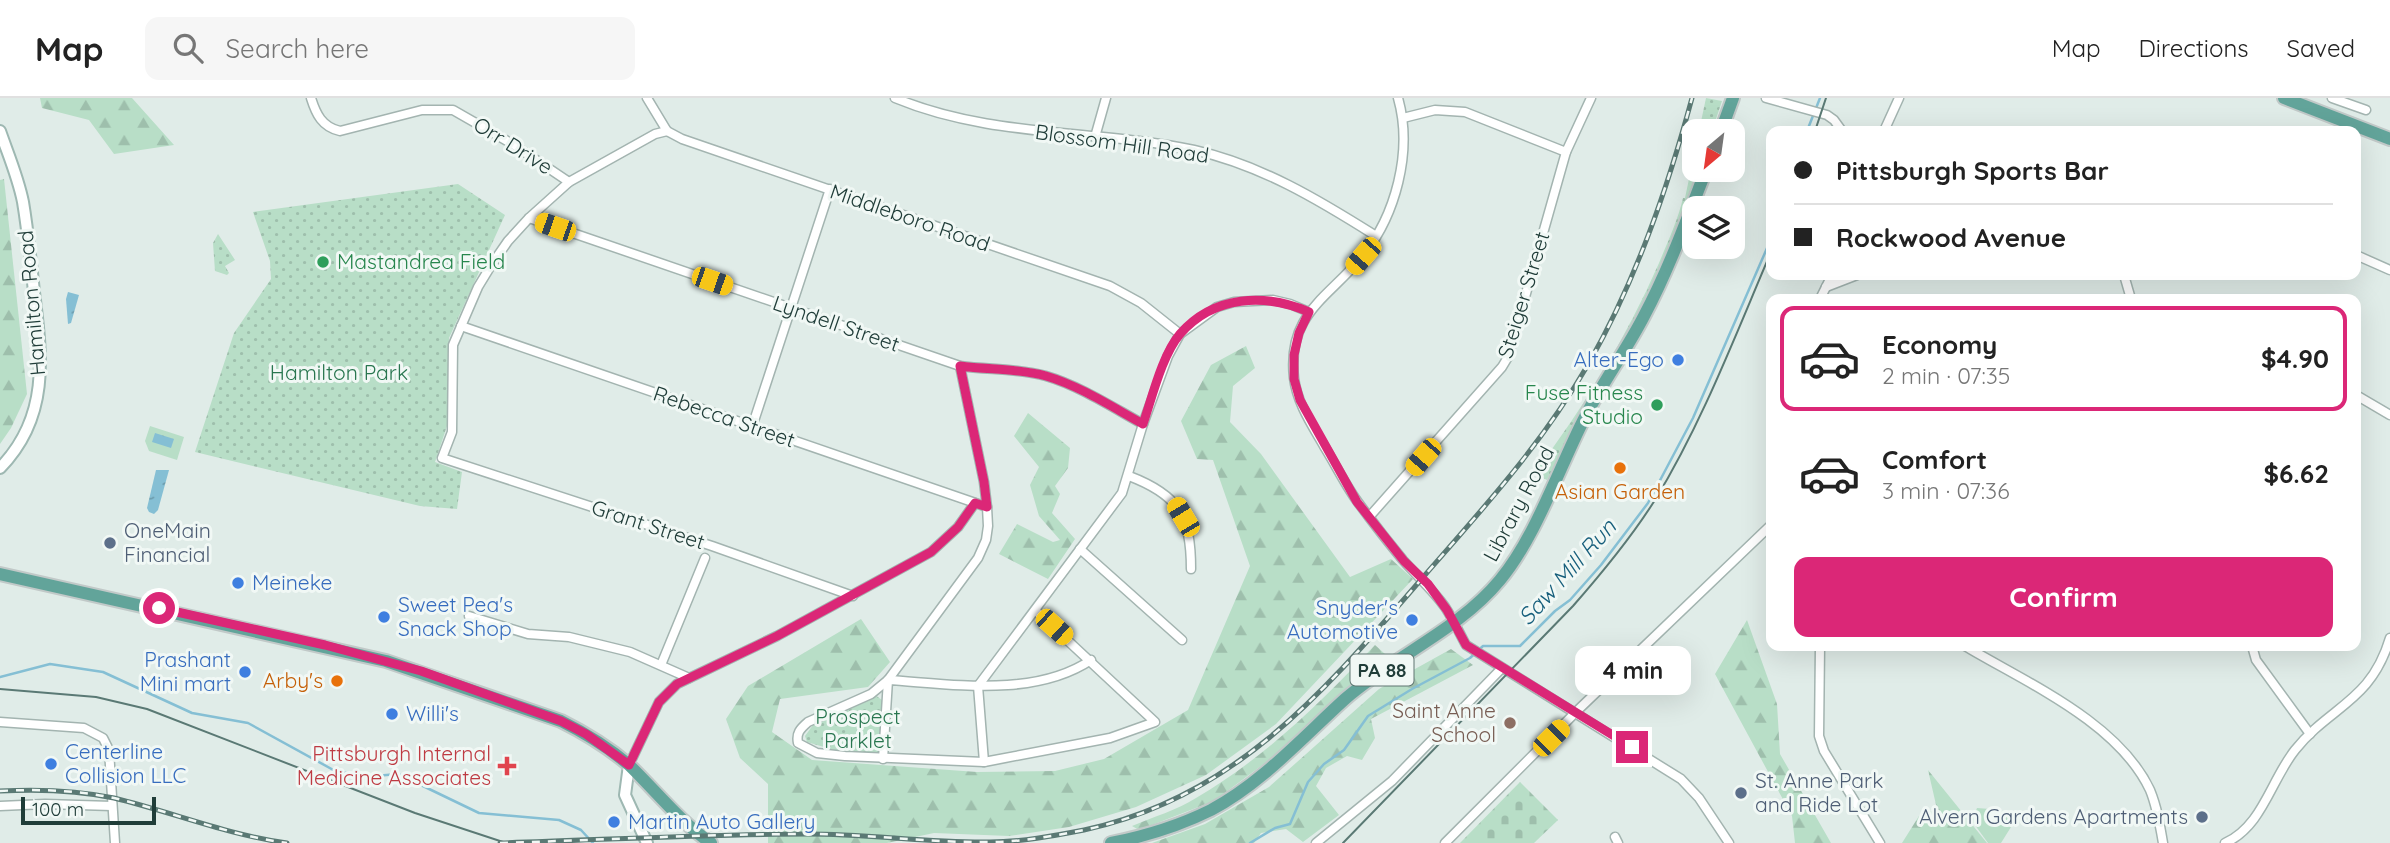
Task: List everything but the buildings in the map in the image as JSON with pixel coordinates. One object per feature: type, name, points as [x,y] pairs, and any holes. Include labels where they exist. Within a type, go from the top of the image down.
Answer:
[{"type":"main road","points":[[1725,119],[1733,98]]},
{"type":"main road","points":[[2284,98],[2356,126]]},
{"type":"main road","points":[[2361,128],[2390,139]]},
{"type":"main road","name":"Library Road","points":[[1111,843],[1163,830],[1214,808],[1264,773],[1381,671],[1454,622],[1500,580],[1517,555],[1582,423],[1661,283],[1701,182]]},
{"type":"main road","points":[[0,574],[325,645],[393,663],[561,721],[586,734],[629,765],[685,822],[711,843]]},
{"type":"street","name":"Orr Drive","points":[[310,98],[319,119],[332,129],[340,131],[422,110],[453,110],[569,181]]},
{"type":"street","points":[[461,326],[478,287],[492,264],[529,218],[569,181],[655,134],[667,131],[646,98]]},
{"type":"street","name":"Blossom Hill Road","points":[[895,98],[946,116],[986,125],[1165,145],[1234,161],[1302,191],[1377,236]]},
{"type":"street","points":[[1095,137],[1107,98]]},
{"type":"street","points":[[1398,98],[1404,118],[1398,182],[1377,236],[1354,266],[1309,312],[1299,333],[1294,355],[1294,379],[1300,400],[1357,502],[1404,561],[1428,584],[1466,645],[1681,779],[1699,798],[1729,843]]},
{"type":"street","name":"Steiger Street","points":[[1369,517],[1508,357],[1566,152],[1591,98]]},
{"type":"street","points":[[1766,98],[1812,110],[1834,120],[1838,126]]},
{"type":"street","points":[[1886,126],[1899,98]]},
{"type":"street","points":[[2332,98],[2366,110]]},
{"type":"street","points":[[1404,118],[1435,110],[1465,111],[1566,152]]},
{"type":"street","name":"Hamilton Road","points":[[0,131],[23,202],[41,363],[38,397],[30,425],[19,445],[0,468]]},
{"type":"street","name":"Middleboro Road","points":[[667,131],[682,139],[1110,286],[1141,303],[1180,334]]},
{"type":"street","points":[[751,427],[830,189]]},
{"type":"street","name":"Lyndell Street","points":[[529,218],[960,366],[1046,376],[1143,424]]},
{"type":"street","points":[[2361,257],[2390,270]]},
{"type":"street","points":[[1823,294],[1830,280]]},
{"type":"street","points":[[1826,287],[1844,280]]},
{"type":"street","points":[[984,762],[978,686],[1115,504],[1129,475],[1143,424],[1168,356],[1180,334],[1217,307],[1234,302],[1273,300],[1309,312]]},
{"type":"street","name":"Rebecca Street","points":[[461,326],[987,507]]},
{"type":"street","name":"Grant Street","points":[[461,326],[453,345],[452,432],[442,458],[712,546],[853,596]]},
{"type":"street","points":[[960,366],[984,482],[988,526],[986,540],[978,558],[888,680],[871,694],[808,722],[800,729],[798,743],[817,753],[883,759],[984,762],[1110,738],[1156,722],[1036,611]]},
{"type":"street","points":[[2361,398],[2390,415]]},
{"type":"street","points":[[1129,475],[1152,485],[1175,504],[1189,531],[1191,569]]},
{"type":"street","points":[[647,843],[625,794],[629,765],[659,702],[677,684],[777,636],[931,552],[958,527],[975,503]]},
{"type":"street","points":[[1445,843],[1575,713],[1766,533]]},
{"type":"street","points":[[1080,549],[1182,640]]},
{"type":"street","points":[[661,664],[705,558]]},
{"type":"street","points":[[469,616],[528,634],[569,637],[631,652],[690,678]]},
{"type":"street","points":[[2225,843],[2240,834],[2254,819],[2287,762],[2310,734],[2364,689],[2390,638]]},
{"type":"street","points":[[1819,651],[1819,736],[1824,751],[1880,843]]},
{"type":"street","points":[[1973,651],[2082,715],[2119,745],[2150,790],[2163,843]]},
{"type":"street","points":[[2253,651],[2256,660],[2310,734]]},
{"type":"street","points":[[888,680],[999,686],[1074,671],[1091,660]]},
{"type":"street","points":[[1316,843],[1392,781],[1502,668]]},
{"type":"street","points":[[883,759],[888,680]]},
{"type":"street","points":[[0,722],[84,728],[103,738],[107,744],[115,843]]},
{"type":"street","points":[[0,806],[112,806]]},
{"type":"green space","points":[[40,98],[132,98],[174,145],[114,154],[89,120],[42,108]]},
{"type":"green space","points":[[1706,98],[1722,101],[1716,119],[1702,119]]},
{"type":"green space","points":[[4,179],[27,394],[0,444],[0,180]]},
{"type":"green space","points":[[1688,182],[1695,182],[1690,196],[1685,196]]},
{"type":"green space","name":"Hamilton Park","points":[[458,184],[505,215],[449,338],[448,423],[435,462],[462,472],[457,509],[420,506],[195,452],[234,333],[271,279],[270,261],[253,212]]},
{"type":"green space","points":[[1682,201],[1682,219],[1644,305],[1547,480],[1534,473],[1587,398],[1618,345],[1659,263]]},
{"type":"green space","points":[[218,234],[235,260],[225,266],[229,273],[227,275],[215,271],[213,243]]},
{"type":"green space","points":[[1246,346],[1255,368],[1233,386],[1230,422],[1261,454],[1350,577],[1391,559],[1413,579],[1276,724],[1206,775],[1136,807],[1069,827],[1009,836],[934,833],[887,843],[768,843],[768,784],[740,758],[726,719],[748,686],[861,619],[890,662],[868,687],[780,699],[772,732],[812,760],[977,772],[1055,771],[1104,759],[1188,710],[1250,566],[1213,460],[1197,459],[1181,421],[1211,365]]},
{"type":"green space","points":[[1028,413],[1070,448],[1068,468],[1055,486],[1060,494],[1052,513],[1075,539],[1048,579],[999,554],[1017,524],[1053,542],[1060,540],[1039,516],[1030,485],[1039,467],[1014,436]]},
{"type":"green space","points":[[150,426],[184,437],[177,460],[149,451],[145,441]]},
{"type":"green space","points":[[1747,620],[1777,704],[1780,754],[1831,843],[1795,843],[1792,816],[1715,674]]},
{"type":"green space","points":[[1375,645],[1385,654],[1269,760],[1214,801],[1139,830],[1132,826],[1189,802],[1246,765],[1291,728]]},
{"type":"green space","points":[[1451,649],[1473,665],[1371,719],[1375,738],[1362,760],[1347,756],[1326,768],[1316,786],[1339,815],[1303,842],[1286,829],[1261,833],[1254,843],[1152,843],[1205,824],[1269,787],[1379,689]]},
{"type":"green space","name":"Prospect Parklet","points":[[875,695],[882,700],[880,754],[834,750],[807,742],[805,736],[813,725]]},
{"type":"green space","points":[[1928,770],[1987,843],[1902,843],[1919,816],[1937,809]]},
{"type":"green space","points":[[1520,782],[1558,820],[1534,843],[1460,843]]},
{"type":"green space","points":[[1977,808],[1990,809],[2016,819],[2001,843],[1988,843],[1972,821]]},
{"type":"water","points":[[68,292],[79,295],[71,323],[68,324],[66,299]]},
{"type":"water","points":[[155,433],[174,439],[171,448],[152,442]]},
{"type":"water","points":[[156,470],[169,470],[158,510],[154,514],[147,508]]},
{"type":"waterway","name":"Saw Mill Run","points":[[1809,126],[1820,98]]},
{"type":"waterway","name":"Saw Mill Run","points":[[1250,843],[1275,828],[1290,824],[1308,782],[1324,764],[1344,750],[1368,716],[1470,658],[1483,646],[1520,646],[1570,600],[1601,565],[1648,503],[1693,418],[1766,250]]},
{"type":"waterway","name":"Saw Mill Run","points":[[0,677],[50,664],[103,672],[192,713],[248,723],[337,772],[375,776],[398,774],[479,813],[559,820],[581,830],[593,843]]},
{"type":"tram line","points":[[1817,126],[1826,98]]},
{"type":"tram line","points":[[1343,843],[1573,606],[1636,528],[1688,441],[1766,264]]},
{"type":"tram line","points":[[0,689],[96,697],[147,709],[415,813],[506,843]]},
{"type":"railway","points":[[500,843],[808,834],[967,842],[1025,840],[1084,830],[1139,814],[1188,792],[1234,765],[1315,697],[1352,658],[1491,499],[1552,420],[1589,363],[1636,267],[1672,167],[1692,98]]},
{"type":"railway","points":[[0,791],[57,791],[100,795],[243,835],[287,843]]},
{"type":"place","name":"Mastandrea Field","points":[[323,262]]},
{"type":"place","name":"Alter-Ego","points":[[1678,360]]},
{"type":"place","name":"Fuse Fitness Studio","points":[[1657,405]]},
{"type":"place","name":"Asian Garden","points":[[1620,468]]},
{"type":"place","name":"OneMain Financial","points":[[110,543]]},
{"type":"place","name":"Meineke","points":[[238,583]]},
{"type":"place","name":"Sweet Pea's Snack Shop","points":[[384,617]]},
{"type":"place","name":"Snyder's Automotive","points":[[1412,620]]},
{"type":"place","name":"Prashant Mini mart","points":[[245,672]]},
{"type":"place","name":"Arby's","points":[[337,681]]},
{"type":"place","name":"Willi's","points":[[392,714]]},
{"type":"place","name":"Saint Anne School","points":[[1510,723]]},
{"type":"place","name":"Centerline Collision LLC","points":[[51,764]]},
{"type":"place","name":"Pittsburgh Internal Medicine Associates","points":[[507,766]]},
{"type":"place","name":"St. Anne Park and Ride Lot","points":[[1741,793]]},
{"type":"place","name":"Alvern Gardens Apartments","points":[[2202,817]]},
{"type":"place","name":"Martin Auto Gallery","points":[[614,822]]},
{"type":"route","points":[[159,608],[325,645],[421,671],[561,721],[586,734],[629,765],[659,702],[677,684],[777,636],[912,563],[946,539],[975,503],[987,507],[960,366],[1046,376],[1143,424],[1168,356],[1180,334],[1217,307],[1254,299],[1273,300],[1309,312],[1299,333],[1294,355],[1294,379],[1310,421],[1357,502],[1404,561],[1428,584],[1447,610],[1466,645],[1632,747]]}]
